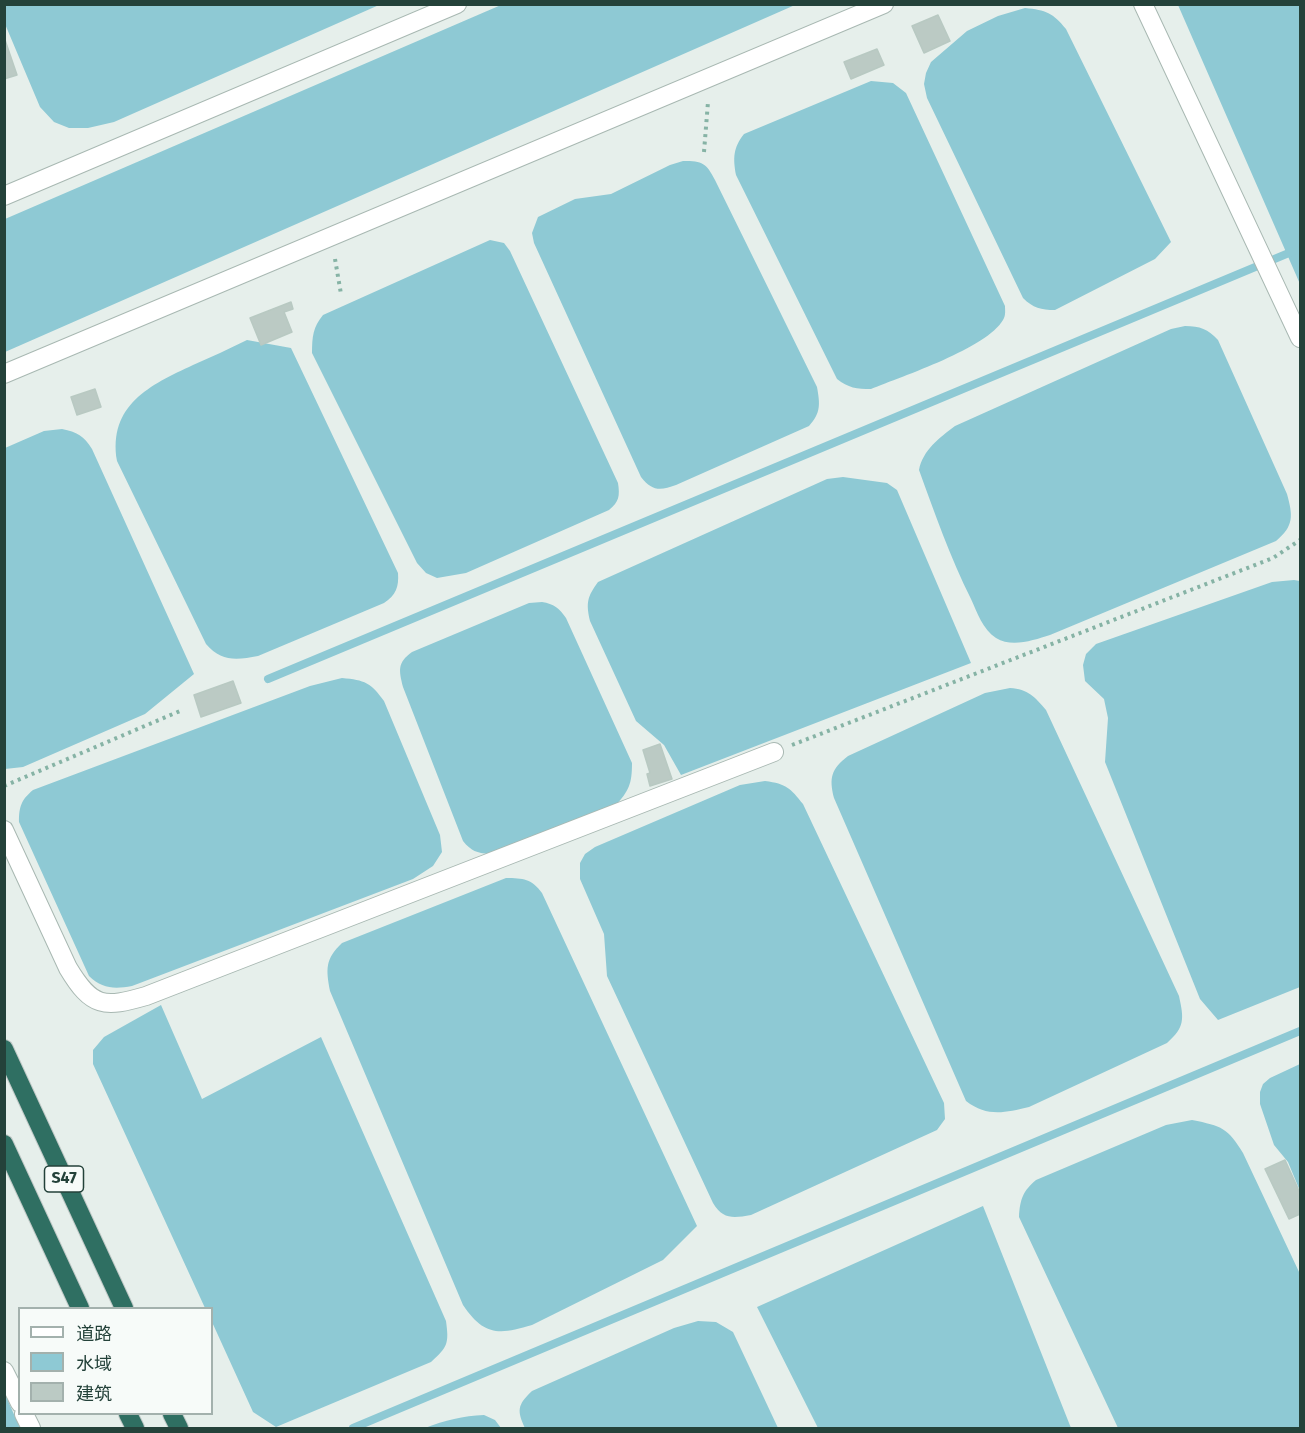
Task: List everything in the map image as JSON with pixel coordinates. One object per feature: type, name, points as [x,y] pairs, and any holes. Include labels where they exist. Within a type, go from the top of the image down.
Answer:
[{"type":"highway","name":"S47","points":[[4,1049],[124,1307]]},
{"type":"highway","name":"S47","points":[[4,1144],[80,1307]]},
{"type":"street","points":[[4,196],[457,4]]},
{"type":"street","points":[[4,374],[884,4]]},
{"type":"street","points":[[1143,4],[1300,338]]},
{"type":"street","points":[[4,830],[68,968],[80,988],[88,996],[100,1002],[112,1004],[146,996],[774,752]]},
{"type":"street","points":[[4,1371],[18,1399]]},
{"type":"path","points":[[704,152],[711,78]]},
{"type":"path","points":[[331,237],[341,294]]},
{"type":"path","points":[[774,752],[1273,558],[1300,540]]},
{"type":"path","points":[[4,786],[180,711]]},
{"type":"water","points":[[4,5],[379,5],[114,122],[88,128],[69,128],[54,122],[40,107],[5,24]]},
{"type":"water","points":[[501,5],[795,5],[5,352],[5,219]]},
{"type":"water","points":[[1178,5],[1300,5],[1300,284]]},
{"type":"water","points":[[1025,8],[1049,13],[1066,29],[1171,242],[1155,259],[1055,310],[1038,308],[1023,298],[927,98],[924,84],[931,62],[967,31],[998,16]]},
{"type":"water","points":[[871,81],[893,83],[906,93],[1005,306],[1005,316],[994,330],[963,351],[871,389],[861,389],[837,379],[736,175],[734,158],[744,134]]},
{"type":"water","points":[[683,161],[703,164],[715,180],[817,387],[819,408],[809,426],[676,485],[657,488],[649,485],[641,477],[534,243],[532,233],[538,217],[575,199],[611,194]]},
{"type":"water","points":[[490,240],[504,243],[510,251],[618,483],[619,495],[609,510],[466,573],[437,578],[426,573],[417,563],[312,353],[313,337],[315,328],[323,315]]},
{"type":"water","points":[[1185,326],[1203,329],[1218,340],[1287,494],[1291,515],[1286,530],[1276,541],[1050,635],[1016,643],[1002,641],[991,635],[981,620],[943,535],[919,470],[924,456],[955,426],[1171,329]]},
{"type":"water","points":[[247,340],[291,348],[398,573],[398,578],[394,594],[384,603],[258,656],[236,659],[218,654],[206,644],[117,461],[116,442],[119,425],[126,411],[148,389]]},
{"type":"water","points":[[62,429],[80,435],[92,449],[194,674],[145,714],[23,767],[5,769],[5,448],[44,431]]},
{"type":"water","points":[[843,477],[887,483],[897,490],[971,663],[681,775],[664,745],[636,721],[590,621],[588,600],[592,592],[598,582],[827,479]]},
{"type":"water","points":[[1300,581],[1300,987],[1218,1020],[1200,999],[1105,762],[1108,718],[1104,699],[1085,681],[1083,665],[1086,654],[1096,644],[1272,582]]},
{"type":"water","points":[[542,602],[556,607],[566,618],[632,763],[630,782],[624,796],[615,806],[489,854],[481,853],[463,841],[403,687],[400,667],[412,652],[529,603]]},
{"type":"water","points":[[342,678],[367,684],[384,701],[440,835],[442,852],[433,866],[413,879],[132,986],[109,987],[89,976],[19,822],[20,808],[26,797],[33,790],[310,686]]},
{"type":"water","points":[[1010,688],[1022,690],[1031,695],[1046,710],[1179,996],[1182,1022],[1167,1043],[1029,1107],[1012,1111],[989,1112],[966,1101],[834,798],[832,779],[838,765],[848,756],[985,693]]},
{"type":"water","points":[[765,781],[787,788],[803,804],[944,1103],[945,1119],[937,1130],[751,1215],[734,1217],[725,1215],[713,1203],[607,976],[604,934],[580,879],[580,863],[585,854],[595,847],[740,785]]},
{"type":"water","points":[[506,878],[527,880],[542,893],[697,1226],[663,1260],[532,1325],[501,1331],[485,1328],[463,1305],[330,991],[328,965],[332,954],[342,943]]},
{"type":"water","points":[[161,1005],[202,1099],[321,1037],[446,1321],[446,1344],[441,1352],[431,1362],[276,1427],[253,1412],[213,1324],[213,1307],[205,1307],[93,1064],[93,1050],[104,1037]]},
{"type":"water","points":[[1300,1064],[1300,1191],[1288,1162],[1274,1145],[1260,1104],[1260,1092],[1263,1084],[1270,1078]]},
{"type":"water","points":[[1192,1120],[1223,1129],[1238,1145],[1300,1274],[1300,1428],[1118,1428],[1019,1217],[1023,1196],[1036,1180],[1166,1125]]},
{"type":"water","points":[[983,1206],[1071,1428],[818,1428],[757,1307]]},
{"type":"water","points":[[698,1321],[716,1322],[733,1332],[778,1428],[525,1428],[520,1408],[523,1400],[532,1391],[674,1328]]},
{"type":"water","points":[[5,1394],[20,1428],[5,1428]]},
{"type":"water","points":[[484,1415],[495,1420],[501,1428],[425,1428],[454,1419]]},
{"type":"building","points":[[938,15],[950,41],[924,53],[912,26]]},
{"type":"building","points":[[4,37],[17,75],[4,79]]},
{"type":"building","points":[[877,49],[884,65],[851,79],[844,62]]},
{"type":"building","points":[[291,302],[293,309],[284,312],[292,332],[261,345],[250,318]]},
{"type":"building","points":[[95,389],[101,407],[77,415],[71,397]]},
{"type":"building","points":[[233,681],[241,703],[201,717],[194,695]]},
{"type":"building","points":[[660,744],[672,779],[650,786],[647,774],[650,773],[643,750]]},
{"type":"building","points":[[1285,1160],[1300,1193],[1300,1214],[1289,1219],[1265,1169]]},
{"type":"waterway","points":[[268,679],[1296,250]]},
{"type":"waterway","points":[[353,1428],[1300,1031]]}]
